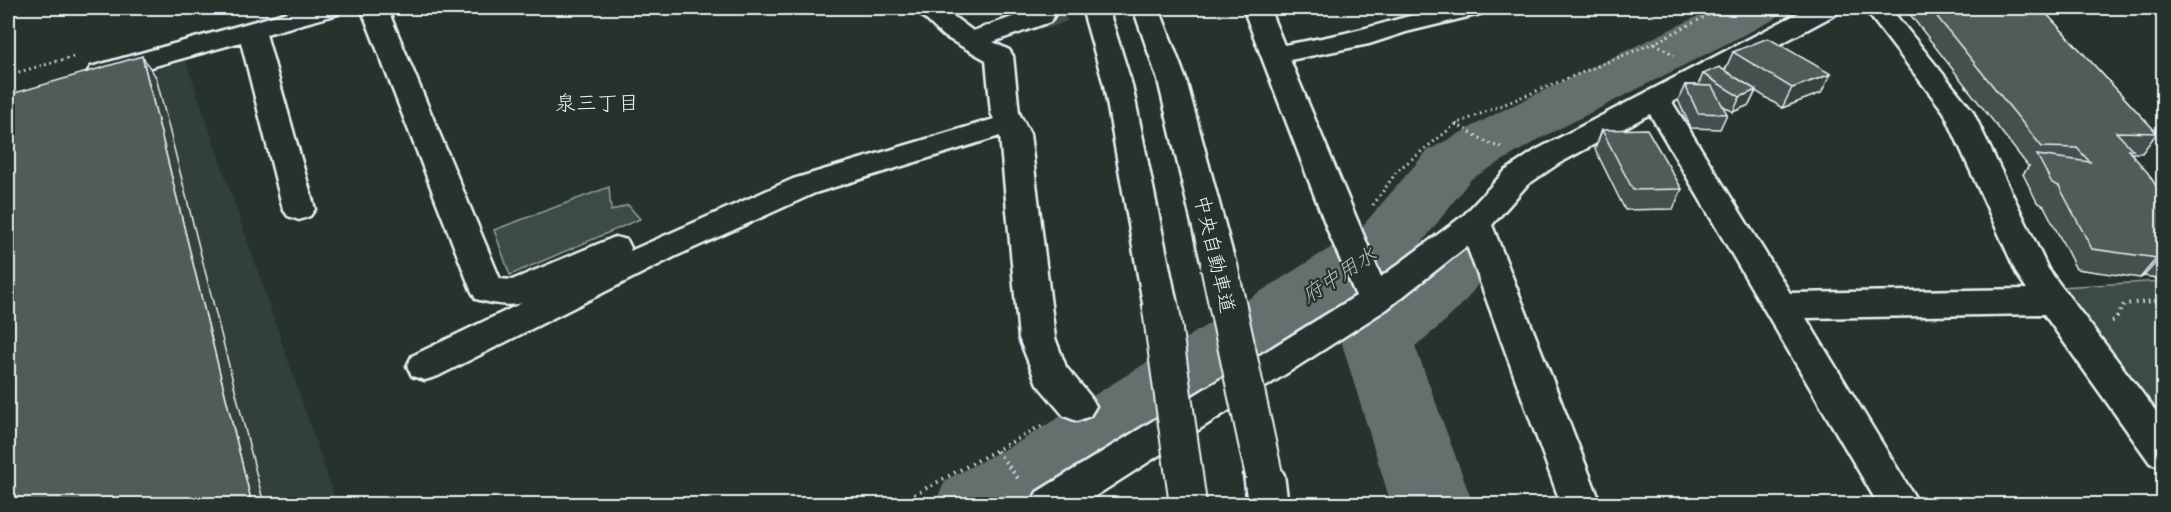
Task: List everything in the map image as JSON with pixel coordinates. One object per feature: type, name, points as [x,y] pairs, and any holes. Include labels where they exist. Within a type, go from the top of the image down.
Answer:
[{"type":"main road","points":[[74,81],[329,8]]},
{"type":"main road","points":[[374,8],[488,290],[514,293],[615,249]]},
{"type":"main road","points":[[927,8],[951,29],[999,56],[1005,113],[1015,134],[1037,338],[1050,374],[1077,406]]},
{"type":"main road","points":[[1095,8],[1118,85],[1161,309],[1188,504]]},
{"type":"main road","name":"中央自動車道","points":[[1146,8],[1172,80],[1219,266],[1266,490]]},
{"type":"main road","points":[[1256,8],[1371,293]]},
{"type":"main road","points":[[1051,504],[1475,223],[1516,178],[1547,157],[1827,8]]},
{"type":"main road","points":[[1877,8],[1958,110],[2034,274],[2073,331],[2163,452]]},
{"type":"main road","points":[[1276,55],[1369,36],[1456,9]]},
{"type":"main road","points":[[971,41],[1041,16]]},
{"type":"main road","points":[[251,30],[298,209]]},
{"type":"main road","points":[[1656,99],[1899,504]]},
{"type":"main road","points":[[425,366],[664,249],[804,186],[1010,124]]},
{"type":"main road","points":[[1475,223],[1581,504]]},
{"type":"main road","points":[[1779,306],[2053,301]]},
{"type":"path","points":[[1348,240],[1398,170],[1456,124],[1654,43],[1722,8]]},
{"type":"path","points":[[1654,43],[1662,47]]},
{"type":"path","points":[[1456,124],[1492,145],[1511,149]]},
{"type":"path","points":[[2073,331],[2115,320],[2124,304],[2163,300]]},
{"type":"path","points":[[897,504],[1077,406]]},
{"type":"path","points":[[997,451],[1006,464]]},
{"type":"shaded area","points":[[186,61],[337,504],[8,504],[8,113]]},
{"type":"shaded area","points":[[609,187],[611,211],[628,205],[640,219],[510,275],[494,230]]},
{"type":"shaded area","points":[[2163,281],[2163,425],[2061,287]]},
{"type":"building","points":[[1930,8],[2041,8],[2157,133],[2116,132],[2133,150],[2128,150],[2148,173],[2163,197],[2161,200],[2163,205],[2163,256],[2157,258],[2092,249],[2059,186],[2052,183],[2037,155],[2090,162],[2077,148],[2042,147]]},
{"type":"building","points":[[1768,38],[1831,74],[1792,88],[1733,52]]},
{"type":"building","points":[[142,56],[252,504],[8,504],[8,95]]},
{"type":"building","points":[[1719,67],[1756,90],[1740,97],[1703,74]]},
{"type":"building","points":[[1685,85],[1712,86],[1727,114],[1698,113]]},
{"type":"building","points":[[1647,129],[1682,189],[1633,190],[1602,130]]},
{"type":"waterway","name":"府中用水","points":[[975,504],[1052,462],[1383,246],[1449,165],[1520,125],[1756,8]]},
{"type":"waterway","points":[[1432,504],[1376,337],[1427,300],[1455,267]]},
{"type":"tunnel","points":[[1041,16],[1062,8]]},
{"type":"district","name":"泉三丁目","points":[[597,103]]}]
